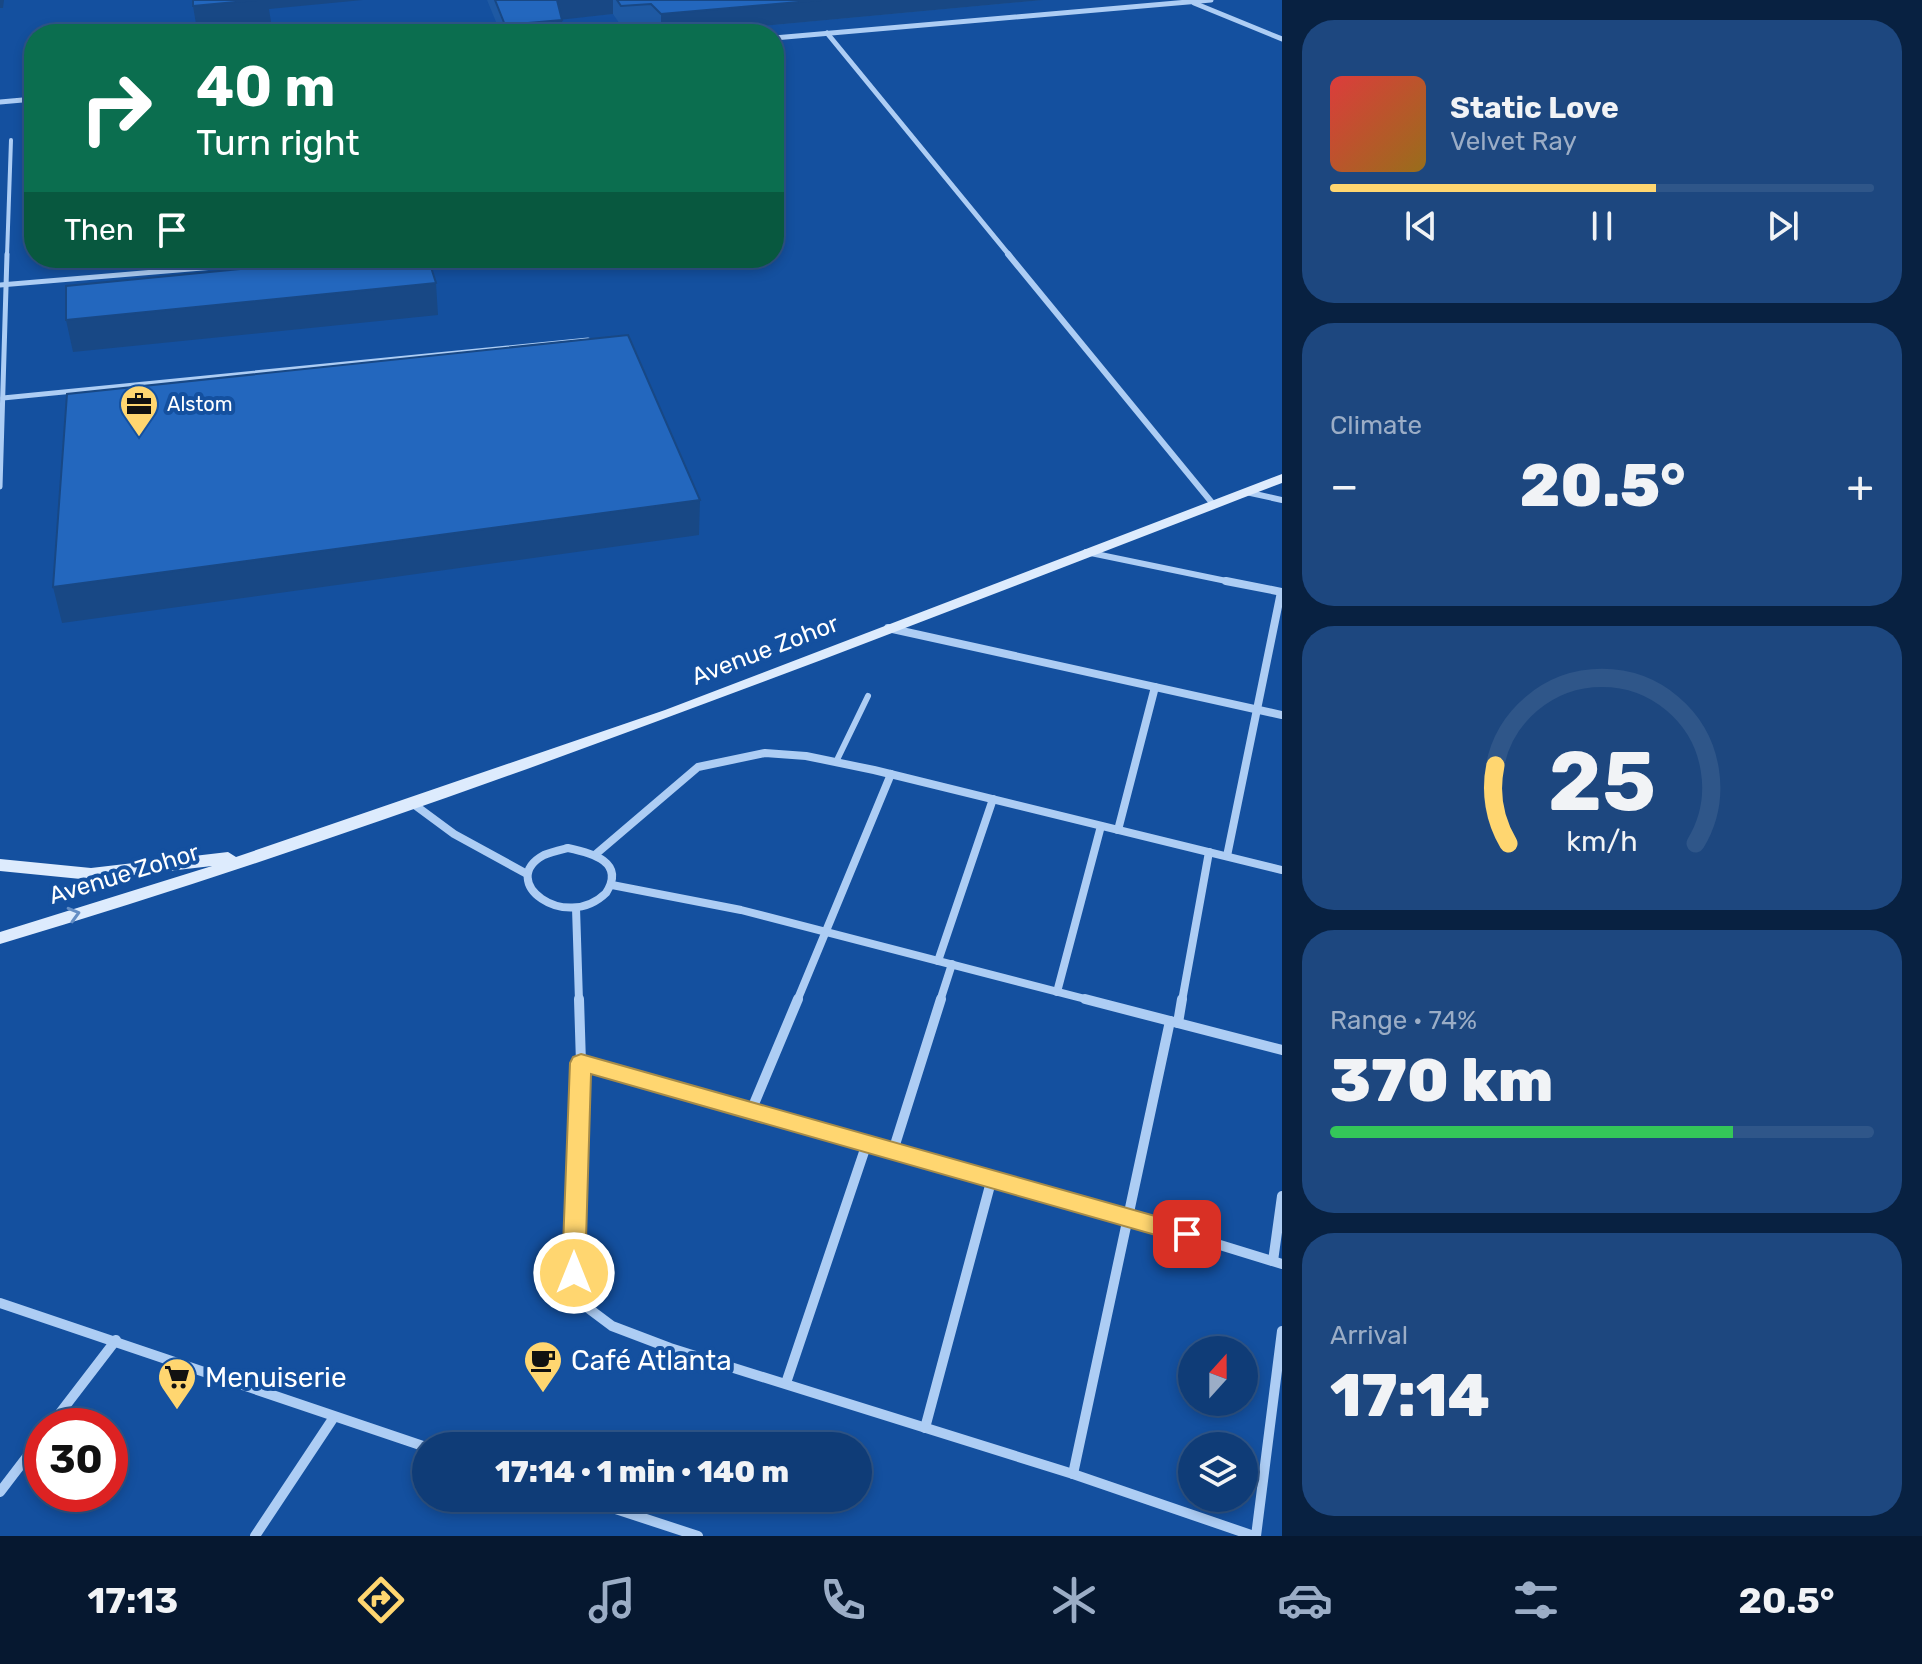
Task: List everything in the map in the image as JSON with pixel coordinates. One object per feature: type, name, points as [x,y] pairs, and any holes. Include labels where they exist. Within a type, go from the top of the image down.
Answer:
[{"type":"main road","name":"Avenue Zohor","points":[[0,938],[177,884],[670,713],[1282,478]]},
{"type":"main road","name":"Avenue Zohor","points":[[0,865],[102,874],[262,854]]},
{"type":"street","points":[[784,37],[1211,0]]},
{"type":"street","points":[[1192,2],[1282,39]]},
{"type":"street","points":[[827,33],[1213,504]]},
{"type":"street","points":[[0,102],[24,100]]},
{"type":"street","points":[[1245,492],[1282,500]]},
{"type":"street","points":[[1085,552],[1282,592],[1227,856]]},
{"type":"street","points":[[887,628],[1282,715]]},
{"type":"street","points":[[1118,830],[1155,687]]},
{"type":"street","points":[[596,854],[698,767],[765,753],[806,756],[891,774],[1282,870]]},
{"type":"street","points":[[751,1111],[891,774]]},
{"type":"street","points":[[938,961],[993,799]]},
{"type":"street","points":[[412,803],[454,834],[527,874]]},
{"type":"street","points":[[1057,992],[1101,826]]},
{"type":"street","points":[[583,849],[596,854],[611,867],[612,885],[605,896],[592,904],[576,908],[545,904],[533,896],[527,885],[531,864],[554,850],[583,849]]},
{"type":"street","points":[[1073,1474],[1209,852]]},
{"type":"street","points":[[612,885],[741,910],[1282,1050]]},
{"type":"street","points":[[576,908],[581,1063],[574,1273],[584,1305],[612,1326],[1073,1474],[1255,1536],[1282,1331]]},
{"type":"street","points":[[893,1151],[952,964]]},
{"type":"street","points":[[581,1063],[1278,1262],[1282,1196]]},
{"type":"street","points":[[786,1383],[867,1143]]},
{"type":"street","points":[[925,1428],[992,1178]]},
{"type":"street","points":[[0,1303],[412,1442]]},
{"type":"street","points":[[64,1408],[116,1340]]},
{"type":"street","points":[[255,1536],[334,1417]]},
{"type":"street","points":[[0,1492],[24,1461]]},
{"type":"street","points":[[625,1512],[698,1536]]},
{"type":"lane","points":[[0,487],[3,285],[11,140]]},
{"type":"lane","points":[[3,285],[203,268]]},
{"type":"lane","points":[[3,398],[588,340]]},
{"type":"lane","points":[[836,762],[868,696]]},
{"type":"building","points":[[193,0],[257,0],[193,6]]},
{"type":"building","points":[[495,0],[557,0],[562,20],[505,24]]},
{"type":"building","points":[[617,0],[821,0],[661,14],[651,4],[621,6]]},
{"type":"building","points":[[250,268],[431,268],[436,283],[66,320],[66,286]]},
{"type":"building","points":[[628,335],[700,500],[53,587],[67,394]]},
{"type":"place","name":"Alstom","points":[[139,438]]},
{"type":"place","name":"Café Atlanta","points":[[543,1394]]},
{"type":"place","name":"Menuiserie","points":[[177,1411]]},
{"type":"route","points":[[574,1273],[581,1063],[1187,1234]]}]
